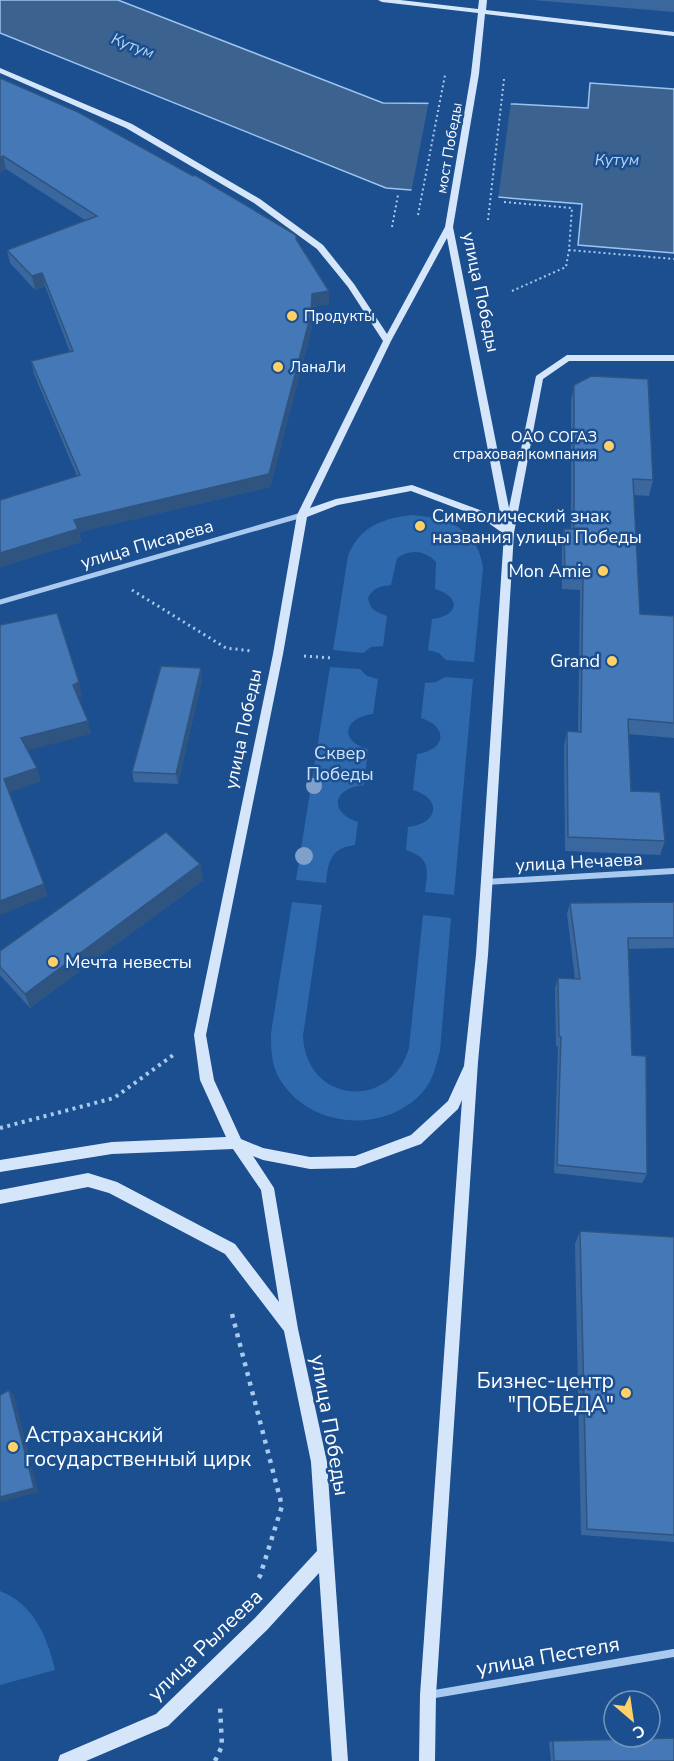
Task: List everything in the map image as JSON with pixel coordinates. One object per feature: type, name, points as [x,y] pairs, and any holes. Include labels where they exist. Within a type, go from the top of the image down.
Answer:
[{"type":"main road","points":[[382,0],[674,34]]},
{"type":"main road","points":[[480,13],[483,0]]},
{"type":"main road","name":"мост Победы","points":[[450,227],[475,74],[480,13]]},
{"type":"main road","points":[[0,70],[129,126],[257,201],[320,247],[351,286],[387,341]]},
{"type":"main road","name":"улица Победы","points":[[340,1761],[319,1461],[291,1329],[267,1188],[236,1143],[207,1080],[200,1035],[278,654],[302,515],[387,341],[450,227]]},
{"type":"main road","name":"улица Победы","points":[[450,227],[509,533],[482,955],[471,1062]]},
{"type":"main road","points":[[302,515],[336,502],[412,488],[484,515],[509,533],[539,378],[567,358],[674,358]]},
{"type":"main road","points":[[0,1166],[112,1148],[236,1143],[264,1154],[310,1163],[355,1162],[416,1140],[453,1105],[471,1062]]},
{"type":"main road","points":[[427,1761],[428,1695],[471,1062]]},
{"type":"main road","points":[[0,1197],[88,1180],[112,1187],[230,1249],[291,1329]]},
{"type":"main road","name":"улица Рылеева","points":[[66,1761],[162,1720],[261,1624],[327,1553]]},
{"type":"street","name":"улица Писарева","points":[[0,602],[302,515]]},
{"type":"street","name":"улица Нечаева","points":[[485,882],[674,871]]},
{"type":"street","name":"улица Пестеля","points":[[428,1695],[674,1653]]},
{"type":"path","points":[[418,215],[445,75]]},
{"type":"path","points":[[488,220],[504,79]]},
{"type":"path","points":[[392,227],[398,195]]},
{"type":"path","points":[[504,202],[572,208],[566,267],[512,291]]},
{"type":"path","points":[[568,250],[674,259]]},
{"type":"path","points":[[104,572],[226,648],[278,654]]},
{"type":"path","points":[[0,1128],[114,1098],[200,1035]]},
{"type":"path","points":[[232,1314],[282,1506],[260,1576],[253,1584]]},
{"type":"path","points":[[215,1761],[222,1746],[217,1666]]},
{"type":"green space","points":[[412,515],[437,519],[459,528],[468,534],[480,554],[483,568],[474,662],[446,660],[439,653],[428,650],[432,619],[448,614],[454,606],[450,597],[435,589],[436,562],[427,555],[417,552],[407,553],[397,558],[391,585],[377,588],[368,598],[374,610],[387,616],[383,646],[371,647],[363,653],[333,650],[348,556],[353,546],[365,531],[373,526],[391,519]]},
{"type":"green space","name":"Сквер Победы","points":[[330,667],[360,669],[367,676],[378,679],[373,714],[356,720],[348,730],[352,741],[368,749],[364,785],[346,791],[338,801],[342,812],[348,818],[358,822],[355,845],[341,849],[332,857],[326,883],[296,880]]},
{"type":"green space","name":"Сквер Победы","points":[[445,677],[473,679],[454,895],[425,892],[427,871],[424,861],[406,850],[408,827],[426,821],[433,811],[433,805],[429,799],[413,790],[417,754],[434,748],[440,738],[440,732],[436,727],[421,718],[425,683],[436,682]]},
{"type":"green space","points":[[292,902],[322,905],[303,1036],[308,1059],[318,1075],[333,1086],[350,1091],[368,1090],[385,1082],[399,1068],[409,1048],[423,915],[451,918],[440,1051],[429,1083],[422,1093],[406,1106],[387,1115],[367,1120],[347,1120],[327,1116],[308,1107],[292,1095],[276,1073],[271,1050],[271,1033]]},
{"type":"green space","points":[[0,1591],[22,1604],[37,1623],[48,1646],[55,1670],[0,1685]]},
{"type":"water","name":"Кутум","points":[[0,0],[118,0],[383,103],[515,104],[588,108],[590,83],[674,89],[674,253],[578,245],[582,204],[386,188],[0,33]]},
{"type":"pier","points":[[429,101],[511,101],[498,200],[411,193]]},
{"type":"building","points":[[0,78],[78,112],[193,176],[195,175],[296,235],[296,239],[329,291],[312,294],[311,314],[269,474],[74,520],[78,529],[0,553],[0,500],[80,475],[31,361],[73,351],[42,273],[32,276],[7,250],[97,216],[3,156],[0,158]]},
{"type":"building","points":[[591,376],[648,379],[653,480],[633,479],[640,614],[674,616],[674,723],[628,719],[631,791],[660,792],[665,841],[568,837],[567,731],[581,732],[583,574],[565,573],[564,529],[574,529],[574,385]]},
{"type":"building","points":[[57,613],[79,682],[73,685],[88,721],[21,738],[37,768],[4,779],[44,884],[0,901],[0,625]]},
{"type":"building","points":[[161,666],[201,668],[176,774],[132,772]]},
{"type":"building","points":[[166,832],[200,864],[25,994],[0,967],[0,951]]},
{"type":"building","points":[[674,902],[674,938],[628,938],[632,1055],[646,1056],[647,1174],[557,1165],[561,1037],[559,1036],[558,978],[580,979],[570,903]]},
{"type":"building","name":"Бизнес-центр \"ПОБЕДА\"","points":[[580,1231],[674,1237],[674,1535],[587,1529]]},
{"type":"building","name":"Астраханский государственный цирк","points":[[9,1390],[34,1488],[0,1497],[0,1395]]},
{"type":"building","points":[[662,1738],[674,1738],[674,1761],[554,1761],[553,1741],[602,1740],[602,1749],[662,1749]]},
{"type":"place","name":"Продукты","points":[[292,316]]},
{"type":"place","name":"ЛанаЛи","points":[[278,367]]},
{"type":"place","name":"ОАО СОГАЗ страховая компания","points":[[609,446]]},
{"type":"place","name":"Символический знак названия улицы Победы","points":[[420,526]]},
{"type":"place","name":"Mon Amie","points":[[603,571]]},
{"type":"place","name":"Grand","points":[[612,661]]},
{"type":"place","name":"Мечта невесты","points":[[53,962]]},
{"type":"place","name":"Бизнес-центр \"ПОБЕДА\"","points":[[626,1393]]},
{"type":"place","name":"Астраханский государственный цирк","points":[[13,1447]]}]
